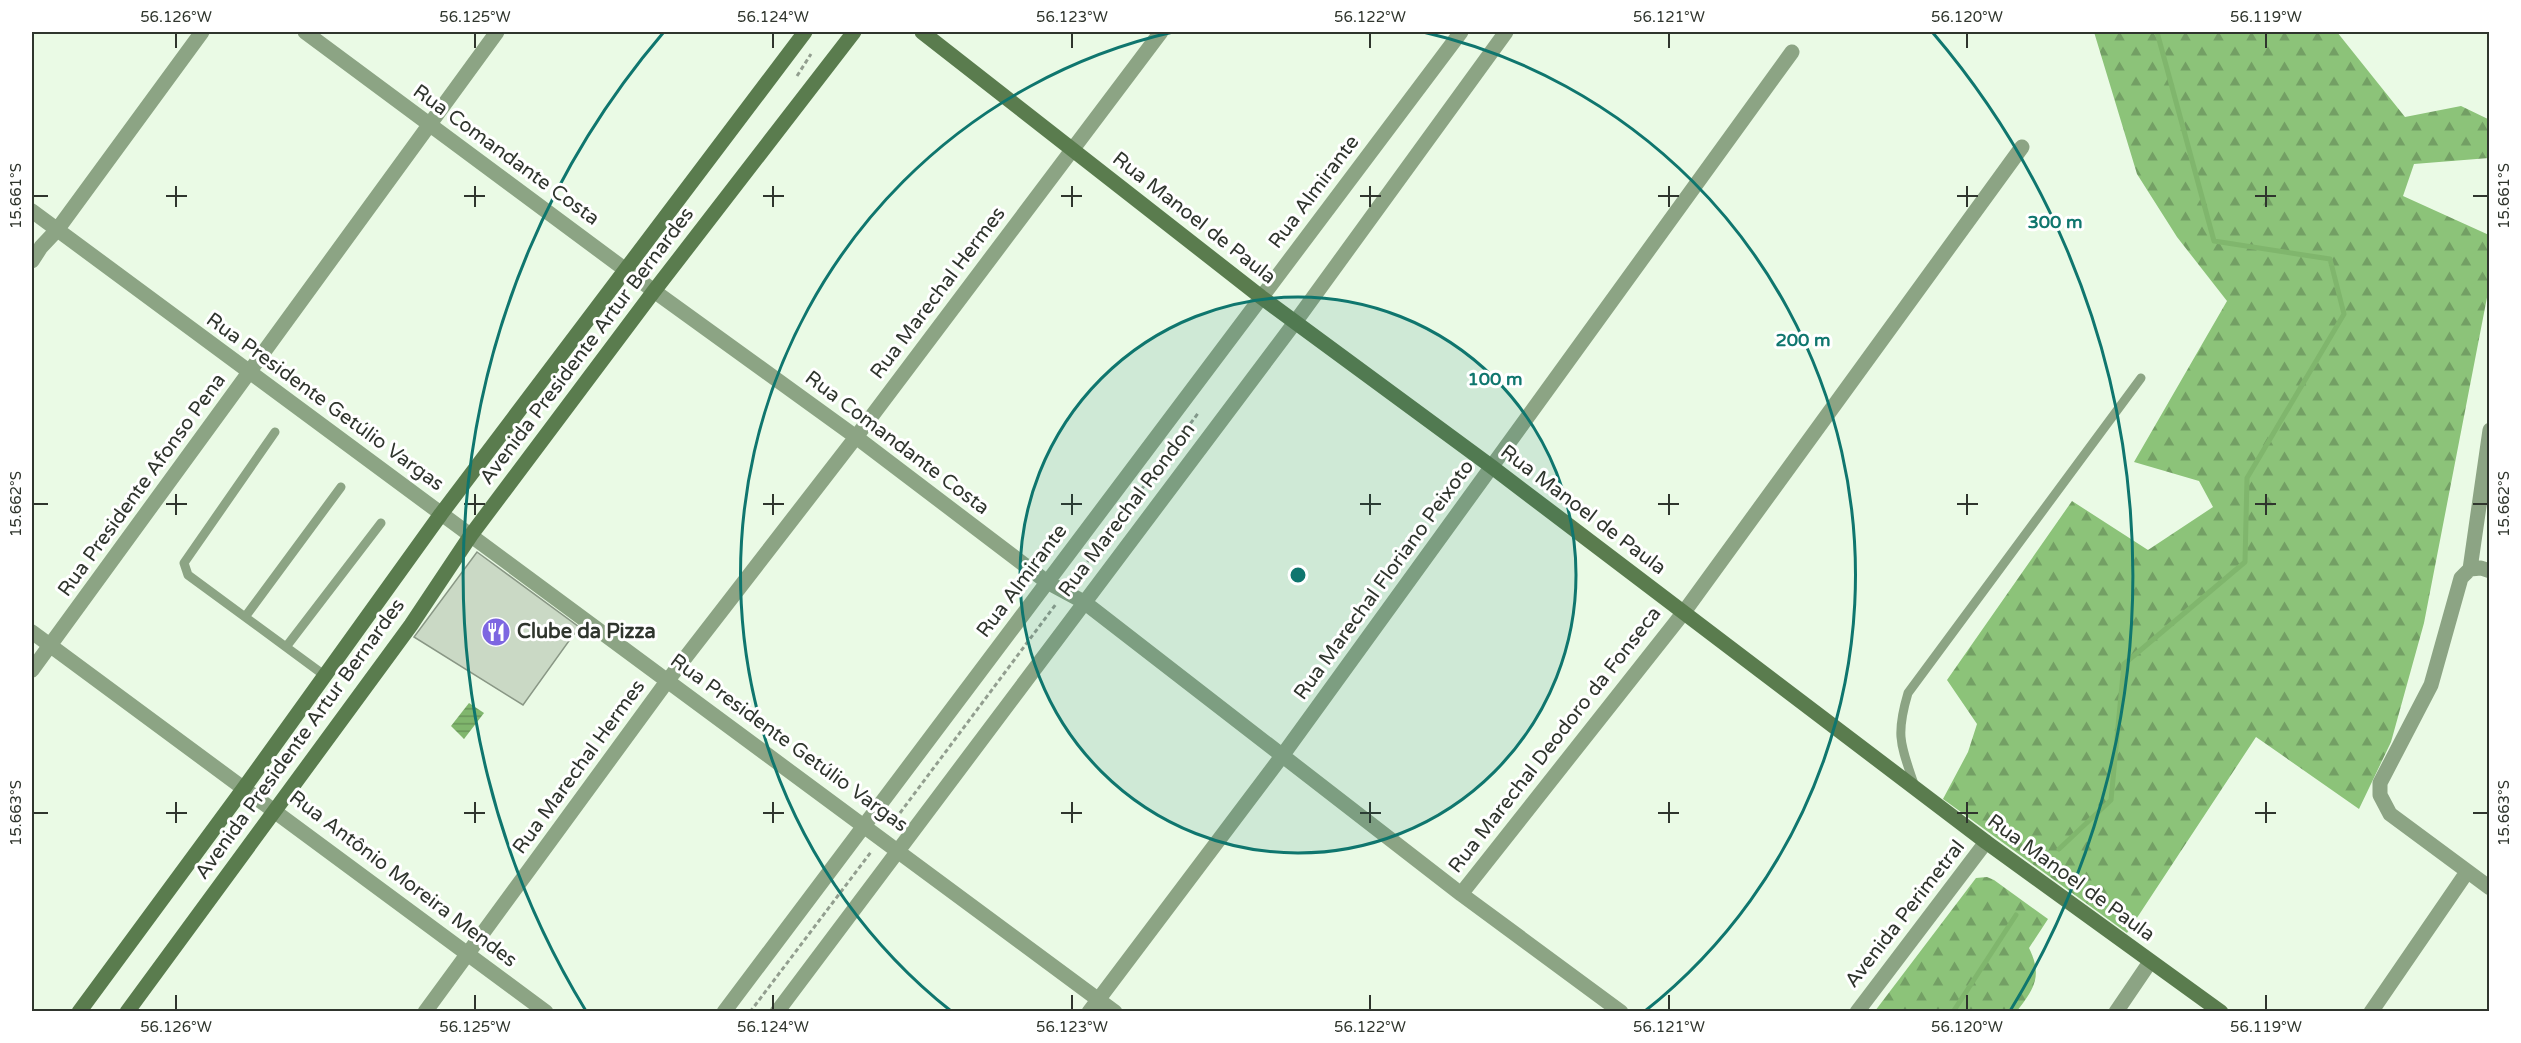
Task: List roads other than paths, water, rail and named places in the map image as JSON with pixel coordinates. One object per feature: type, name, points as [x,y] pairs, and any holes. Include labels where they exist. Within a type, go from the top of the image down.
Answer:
[{"type":"main road","name":"Avenida Presidente Artur Bernardes","points":[[79,1011],[244,788],[441,514],[805,32]]},
{"type":"main road","name":"Avenida Presidente Artur Bernardes","points":[[127,1011],[411,625],[471,535],[654,291],[854,32]]},
{"type":"main road","name":"Rua Manoel de Paula","points":[[921,33],[1261,297],[1492,467],[1986,842],[2221,1011]]},
{"type":"street","points":[[32,261],[202,32]]},
{"type":"street","name":"Rua Comandante Costa","points":[[305,32],[654,291],[856,437],[1047,582],[1084,602],[1461,894],[1621,1011]]},
{"type":"street","name":"Rua Presidente Afonso Pena","points":[[32,670],[497,32]]},
{"type":"street","name":"Rua Marechal Hermes","points":[[425,1011],[668,680],[856,437],[1161,32]]},
{"type":"street","name":"Rua Almirante","points":[[724,1011],[1461,32]]},
{"type":"street","name":"Rua Marechal Rondon","points":[[777,1011],[1296,321],[1506,32]]},
{"type":"street","name":"Rua Marechal Floriano Peixoto","points":[[1094,1005],[1282,756],[1792,52]]},
{"type":"street","name":"Rua Marechal Deodoro da Fonseca","points":[[1461,894],[1684,612],[2022,147]]},
{"type":"street","name":"Rua Presidente Getúlio Vargas","points":[[32,211],[668,680],[863,827],[898,849],[1094,1005],[1115,1011]]},
{"type":"street","points":[[2490,430],[2470,569],[2461,578],[2431,685],[2380,783],[2380,795],[2390,814],[2490,888]]},
{"type":"street","points":[[2470,569],[2481,568],[2490,572]]},
{"type":"street","name":"Rua Antônio Moreira Mendes","points":[[32,632],[546,1011]]},
{"type":"street","name":"Avenida Perimetral","points":[[1857,1011],[1986,842]]},
{"type":"street","points":[[2371,1011],[2468,872]]},
{"type":"street","points":[[2116,1011],[2150,962]]},
{"type":"lane","points":[[1915,787],[1900,744],[1901,717],[1908,693],[2141,378]]},
{"type":"lane","points":[[275,432],[184,563],[188,575],[324,675]]},
{"type":"lane","points":[[245,617],[341,487]]},
{"type":"lane","points":[[286,647],[381,523]]},
{"type":"waterway","points":[[2059,849],[2111,800],[2124,664],[2245,562],[2247,478],[2344,314],[2330,259],[2214,241],[2157,32]]},
{"type":"waterway","points":[[1953,1012],[2016,915]]},
{"type":"place","name":"Clube da Pizza","points":[[496,632]]}]
